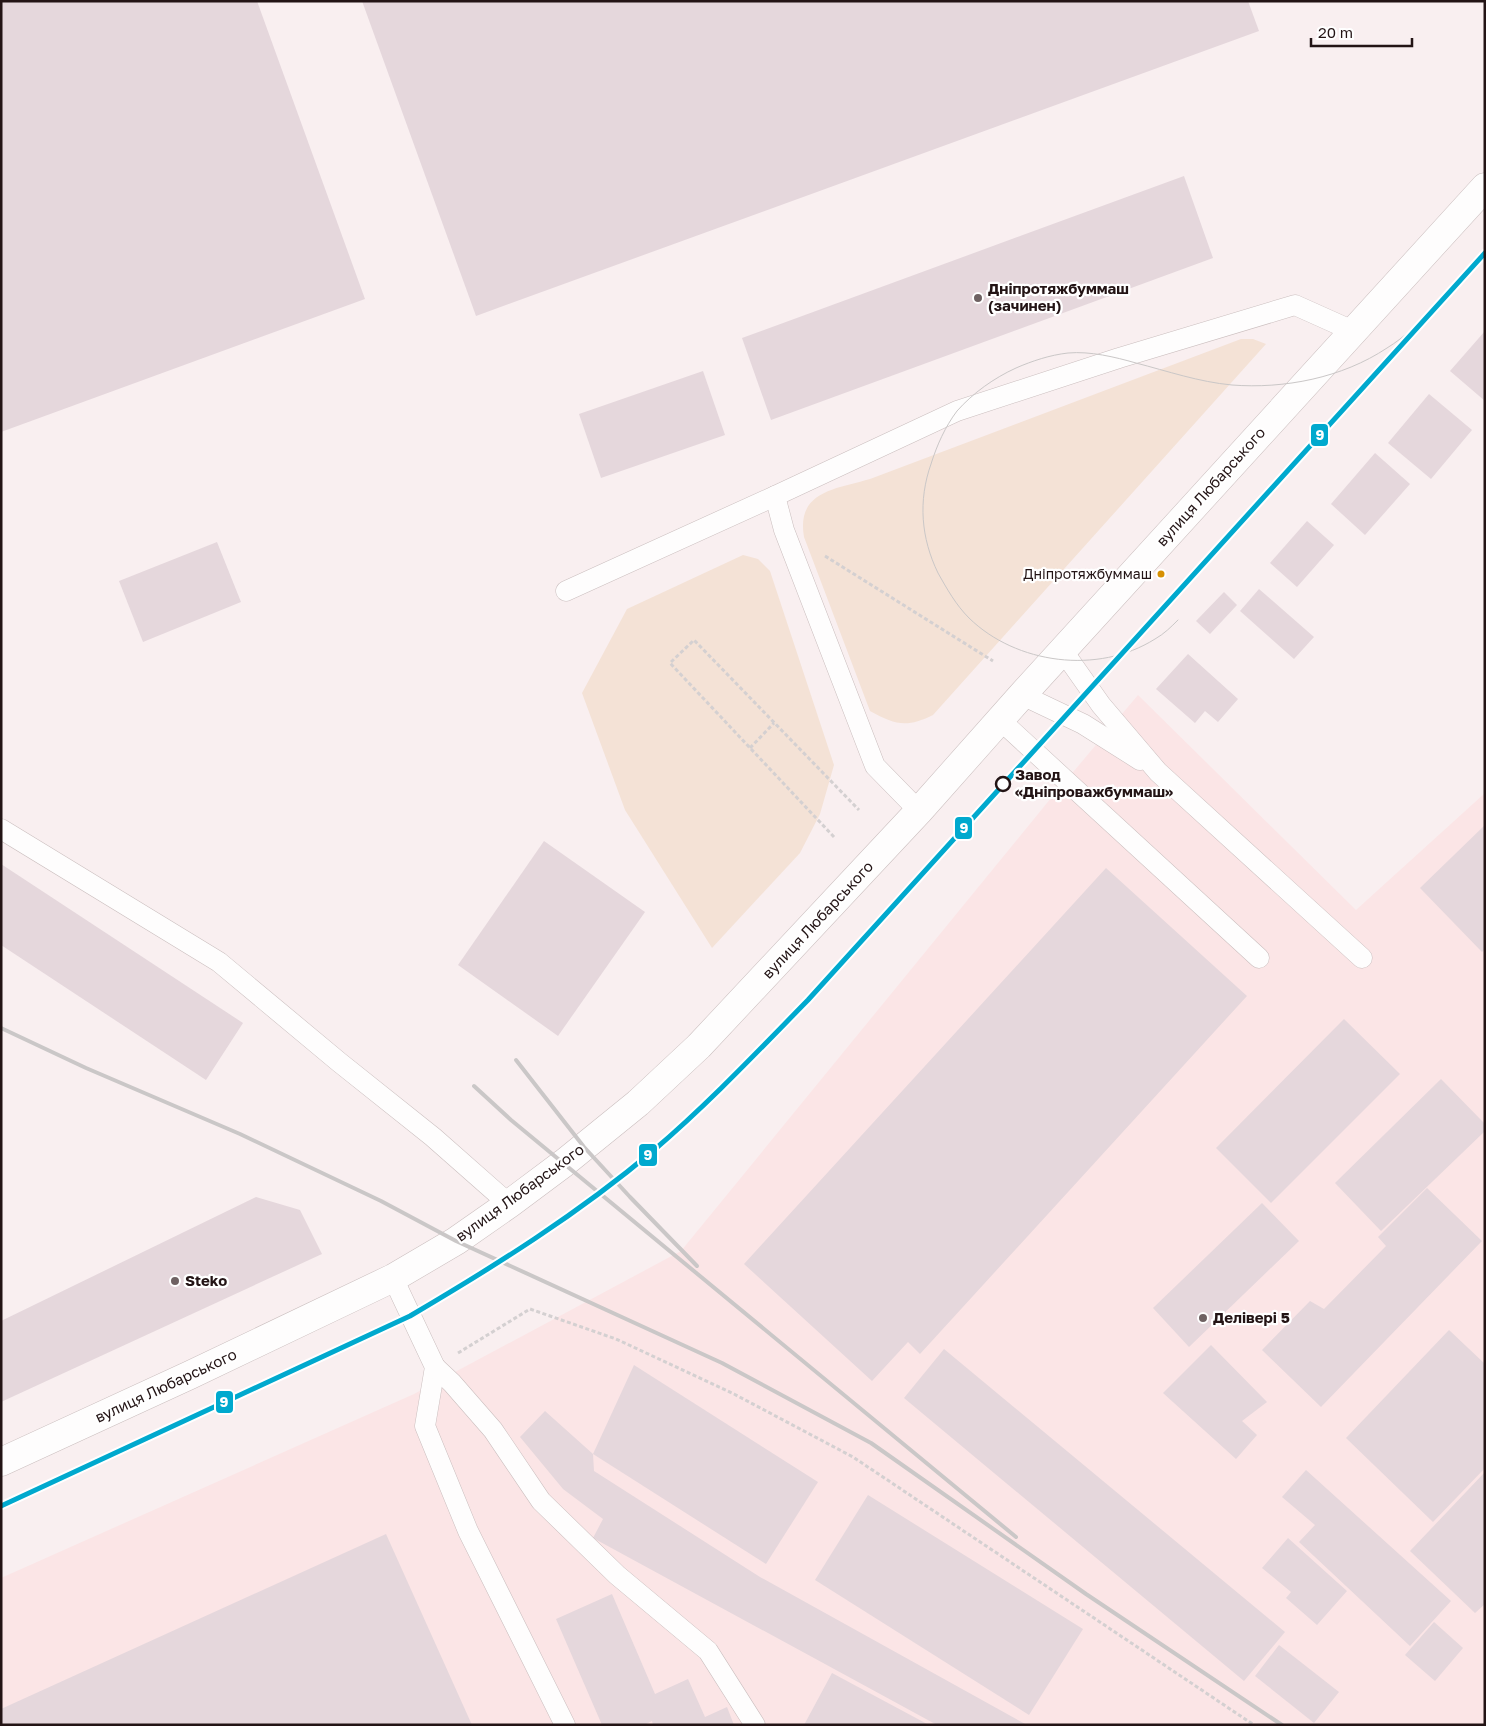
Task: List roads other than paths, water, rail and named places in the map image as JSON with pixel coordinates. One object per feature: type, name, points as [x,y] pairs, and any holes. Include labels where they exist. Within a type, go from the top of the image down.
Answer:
[{"type":"main road","name":"вулиця Любарського","points":[[1,1462],[190,1375],[393,1278],[456,1241],[509,1204],[564,1163],[638,1103],[699,1046],[919,811],[1022,695],[1485,187]]},
{"type":"lane","points":[[566,591],[958,411],[1119,358],[1295,305],[1353,331]]},
{"type":"lane","points":[[775,496],[784,530],[875,766],[919,811]]},
{"type":"lane","points":[[1063,651],[1101,705],[1158,772],[1362,958]]},
{"type":"lane","points":[[1022,695],[1084,724],[1158,772]]},
{"type":"lane","points":[[1000,720],[1259,958]]},
{"type":"lane","points":[[1,829],[219,962],[339,1062],[434,1137],[509,1204]]},
{"type":"lane","points":[[393,1278],[435,1367],[452,1383],[493,1430],[541,1501],[617,1575],[708,1651],[754,1725]]},
{"type":"lane","points":[[435,1367],[425,1426],[468,1531],[565,1725]]},
{"type":"tram line","points":[[1178,620],[1158,637],[1133,650],[1108,657],[1083,660],[1058,659],[1033,654],[1010,646],[988,634],[969,618],[948,591],[938,573],[928,546],[923,519],[924,492],[931,464],[942,436],[957,411],[977,392],[1008,372],[1022,365],[1068,353],[1085,353],[1111,357],[1220,384],[1272,385],[1312,379],[1332,374],[1370,358],[1400,339],[1436,307]]},
{"type":"railway","points":[[1,1028],[86,1068],[240,1134],[381,1201],[456,1241],[722,1363],[871,1443],[1086,1594],[1282,1725]]},
{"type":"railway","points":[[516,1060],[584,1147],[697,1266]]},
{"type":"railway","points":[[474,1086],[511,1120],[1016,1537]]},
{"type":"place","name":"Дніпротяжбуммаш (зачинен)","points":[[978,298]]},
{"type":"place","name":"Дніпротяжбуммаш","points":[[1161,574]]},
{"type":"place","name":"Завод «Дніпроважбуммаш»","points":[[1003,784]]},
{"type":"place","name":"Steko","points":[[175,1281]]},
{"type":"place","name":"Делівері 5","points":[[1203,1318]]}]
